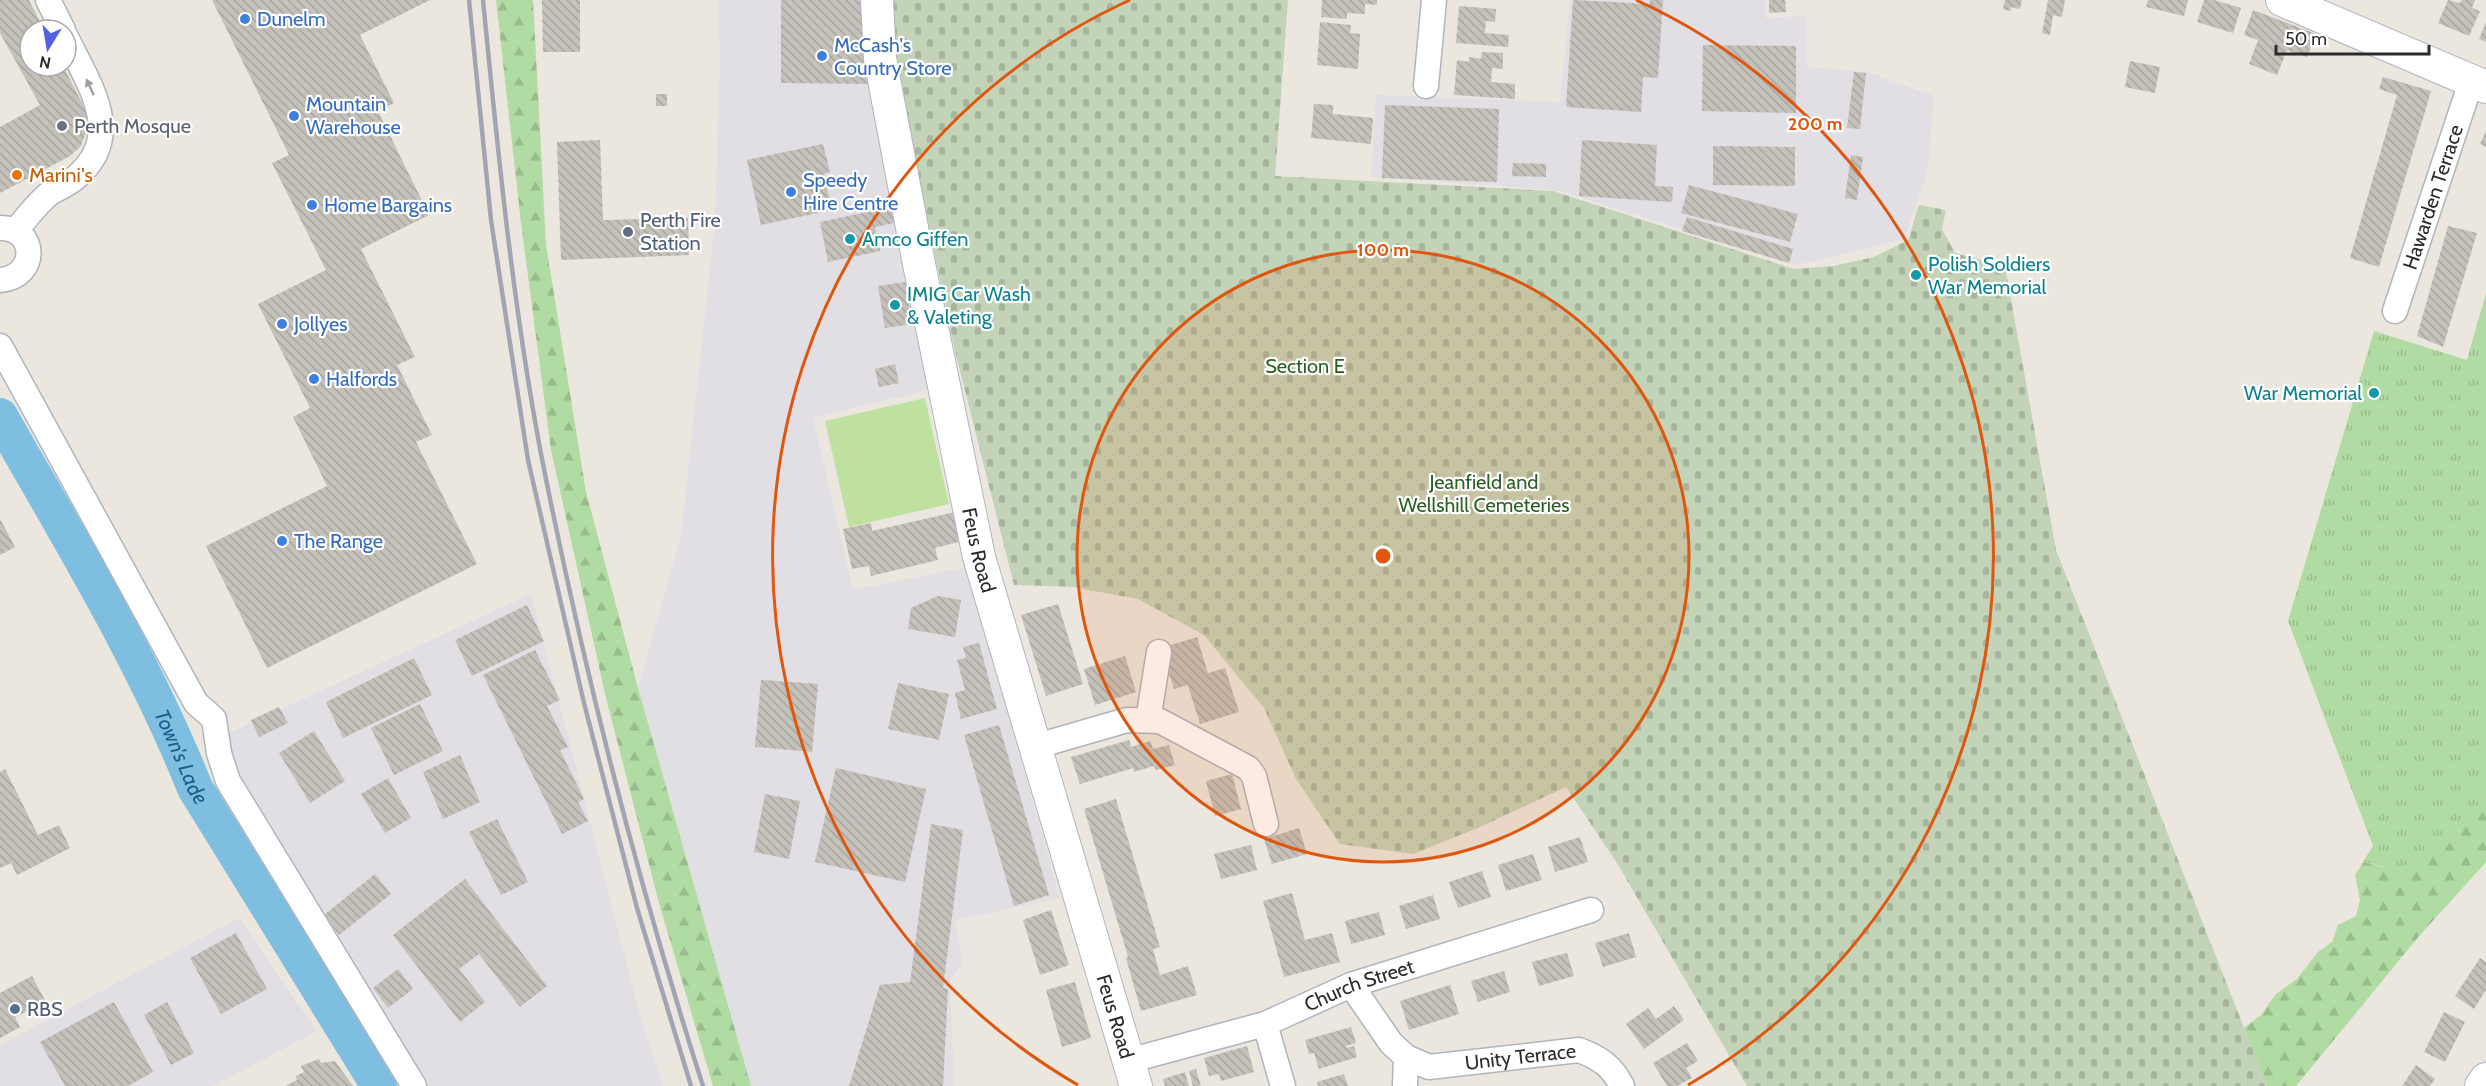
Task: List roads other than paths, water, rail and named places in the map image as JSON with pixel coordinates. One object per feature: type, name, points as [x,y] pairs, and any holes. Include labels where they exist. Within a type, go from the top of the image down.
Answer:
[{"type":"street","points":[[48,0],[57,18]]},
{"type":"street","name":"Feus Road","points":[[877,0],[880,58],[917,254],[979,557],[1037,746],[1132,1074]]},
{"type":"street","points":[[1426,86],[1434,0]]},
{"type":"street","points":[[2282,0],[2479,85]]},
{"type":"street","points":[[0,280],[10,279],[20,273],[28,259],[27,245],[8,229],[49,194],[74,179],[94,158],[101,140],[102,122],[98,103],[78,62]]},
{"type":"street","name":"Hawarden Terrace","points":[[2395,311],[2479,85]]},
{"type":"street","points":[[0,346],[196,703],[214,719],[219,753],[228,781],[414,1086]]},
{"type":"street","points":[[1148,720],[1159,652]]},
{"type":"street","points":[[1037,746],[1127,720],[1148,720],[1171,725],[1248,768],[1254,776],[1266,824]]},
{"type":"street","name":"Church Street","points":[[1132,1074],[1265,1024],[1351,985],[1592,910]]},
{"type":"street","name":"Unity Terrace","points":[[1351,985],[1391,1042],[1406,1057],[1429,1067],[1580,1050],[1599,1058],[1615,1073],[1622,1086]]},
{"type":"street","points":[[1265,1024],[1283,1086]]},
{"type":"street","points":[[1405,1086],[1406,1057]]},
{"type":"street","points":[[2481,1086],[2486,1079]]},
{"type":"waterway","name":"Town's Lade","points":[[0,416],[129,645],[175,740],[195,788],[379,1086]]},
{"type":"railway","points":[[469,0],[491,220],[528,460],[584,703],[637,908],[691,1086]]},
{"type":"railway","points":[[483,0],[515,288],[532,402],[558,538],[613,775],[656,931],[703,1086]]},
{"type":"place","name":"Dunelm","points":[[245,19]]},
{"type":"place","name":"McCash's Country Store","points":[[822,56]]},
{"type":"place","name":"Mountain Warehouse","points":[[294,116]]},
{"type":"place","name":"Perth Mosque","points":[[62,126]]},
{"type":"place","name":"Marini's","points":[[17,175]]},
{"type":"place","name":"Speedy Hire Centre","points":[[791,192]]},
{"type":"place","name":"Home Bargains","points":[[312,205]]},
{"type":"place","name":"Perth Fire Station","points":[[628,232]]},
{"type":"place","name":"Amco Giffen","points":[[850,239]]},
{"type":"place","name":"Polish Soldiers War Memorial","points":[[1916,275]]},
{"type":"place","name":"IMIG Car Wash & Valeting","points":[[895,305]]},
{"type":"place","name":"Jollyes","points":[[282,324]]},
{"type":"place","name":"Halfords","points":[[314,379]]},
{"type":"place","name":"War Memorial","points":[[2374,393]]},
{"type":"place","name":"The Range","points":[[282,541]]},
{"type":"place","name":"RBS","points":[[15,1009]]},
{"type":"park label","name":"Section E","points":[[1305,366]]},
{"type":"park label","name":"Jeanfield and Wellshill Cemeteries","points":[[1484,494]]}]
